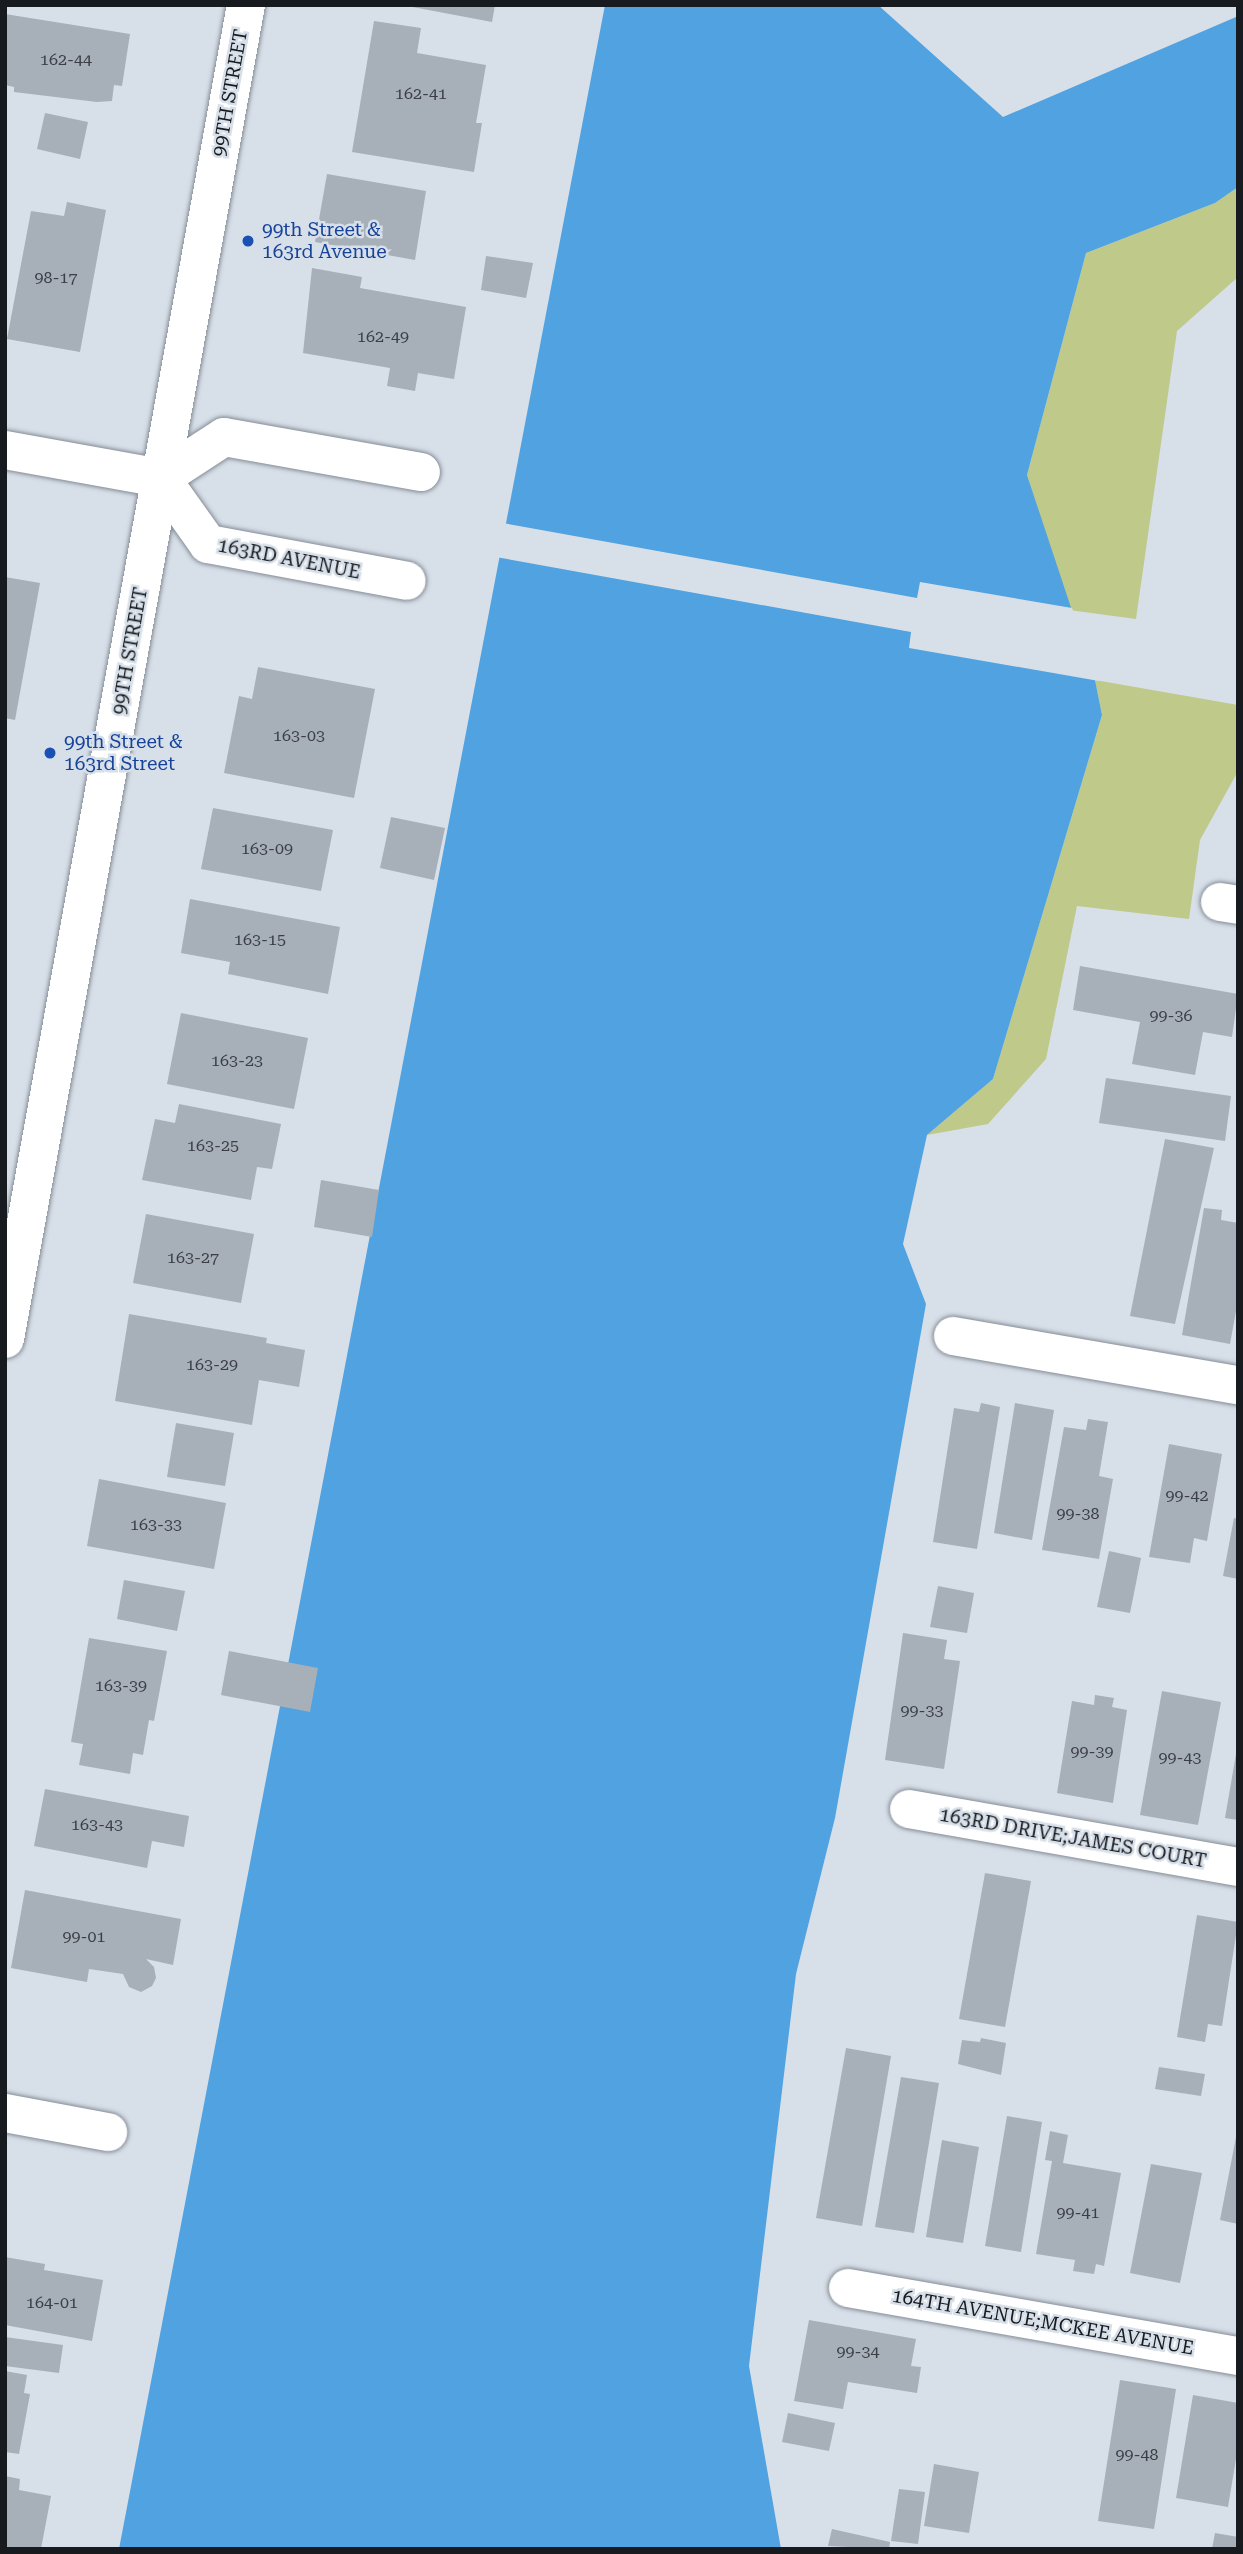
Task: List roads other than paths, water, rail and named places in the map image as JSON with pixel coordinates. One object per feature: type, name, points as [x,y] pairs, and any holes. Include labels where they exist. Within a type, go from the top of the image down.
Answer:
[{"type":"street","name":"99TH STREET","points":[[5,1339],[246,5]]},
{"type":"street","points":[[5,450],[161,478],[224,437],[421,472]]},
{"type":"street","name":"163RD AVENUE","points":[[161,478],[208,544],[408,581]]},
{"type":"street","points":[[953,1336],[1238,1385]]},
{"type":"street","name":"163RD DRIVE;JAMES COURT","points":[[909,1809],[1238,1867]]},
{"type":"street","points":[[5,2113],[108,2132]]},
{"type":"street","name":"164TH AVENUE;MCKEE AVENUE","points":[[848,2288],[1238,2356]]},
{"type":"water","points":[[605,5],[878,5],[1003,117],[1236,17],[1238,187],[1215,203],[1086,253],[1027,475],[1095,680],[1102,715],[993,1079],[927,1135],[903,1244],[926,1304],[835,1818],[796,1974],[749,2366],[781,2549],[119,2549]]},
{"type":"place","name":"99th Street & 163rd Avenue","points":[[248,241]]},
{"type":"place","name":"99th Street & 163rd Street","points":[[50,753]]}]
